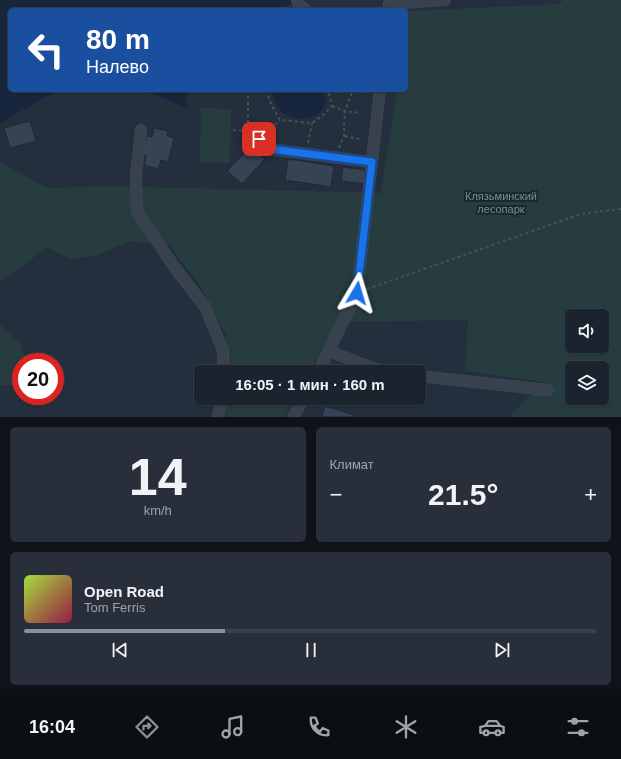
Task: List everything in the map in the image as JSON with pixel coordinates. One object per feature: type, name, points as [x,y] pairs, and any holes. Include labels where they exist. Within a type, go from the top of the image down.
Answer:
[{"type":"lane","points":[[389,8],[389,4],[445,0]]},
{"type":"lane","points":[[298,2],[299,5],[303,8]]},
{"type":"lane","points":[[322,365],[357,293],[380,92]]},
{"type":"lane","points":[[141,130],[136,175],[137,212],[175,268],[205,307],[223,350],[223,365]]},
{"type":"lane","points":[[256,135],[270,149],[372,162]]},
{"type":"lane","points":[[329,351],[365,365]]},
{"type":"lane","points":[[426,377],[548,390]]},
{"type":"lane","points":[[218,417],[221,405]]},
{"type":"lane","points":[[293,417],[300,405]]},
{"type":"path","points":[[248,92],[248,123],[256,135]]},
{"type":"path","points":[[267,92],[272,106],[280,120]]},
{"type":"path","points":[[328,92],[332,106]]},
{"type":"path","points":[[332,157],[339,149],[344,136],[345,111],[352,92]]},
{"type":"path","points":[[233,130],[256,135],[280,120],[312,123],[332,106]]},
{"type":"path","points":[[332,106],[345,111],[361,113]]},
{"type":"path","points":[[306,154],[312,123]]},
{"type":"path","points":[[344,136],[359,139]]},
{"type":"path","points":[[357,293],[581,214],[621,209]]},
{"type":"green space","name":"Клязьминский лесопарк","points":[[562,0],[621,0],[621,417],[509,417],[543,382],[465,371],[468,320],[337,322],[313,365],[227,365],[226,335],[200,286],[169,245],[131,241],[98,255],[69,259],[48,247],[0,282],[0,162],[47,188],[106,186],[381,193],[397,92],[408,92],[409,11],[560,4]]},
{"type":"green space","points":[[201,108],[231,109],[230,163],[200,163]]},
{"type":"green space","points":[[0,324],[20,343],[23,353],[12,353],[12,386],[0,385]]},
{"type":"green space","points":[[227,405],[290,405],[284,417],[225,417]]},
{"type":"water","points":[[0,0],[301,0],[281,8],[8,8],[8,92],[54,92],[0,123]]},
{"type":"water","points":[[148,92],[185,92],[187,108]]},
{"type":"water","points":[[272,92],[323,92],[326,103],[321,111],[315,116],[301,119],[291,117],[283,113]]},
{"type":"building","points":[[30,121],[36,141],[10,148],[4,128]]},
{"type":"building","points":[[154,128],[168,131],[167,136],[174,138],[168,162],[161,160],[158,169],[144,165],[146,156],[142,155],[147,136],[152,137]]},
{"type":"building","points":[[251,146],[265,159],[242,184],[227,171]]},
{"type":"building","points":[[288,159],[334,166],[331,187],[285,180]]},
{"type":"building","points":[[343,167],[365,170],[364,184],[341,181]]},
{"type":"building","points":[[325,406],[354,415],[354,417],[322,417]]},
{"type":"route","points":[[259,139],[270,149],[372,162],[357,293]]}]
